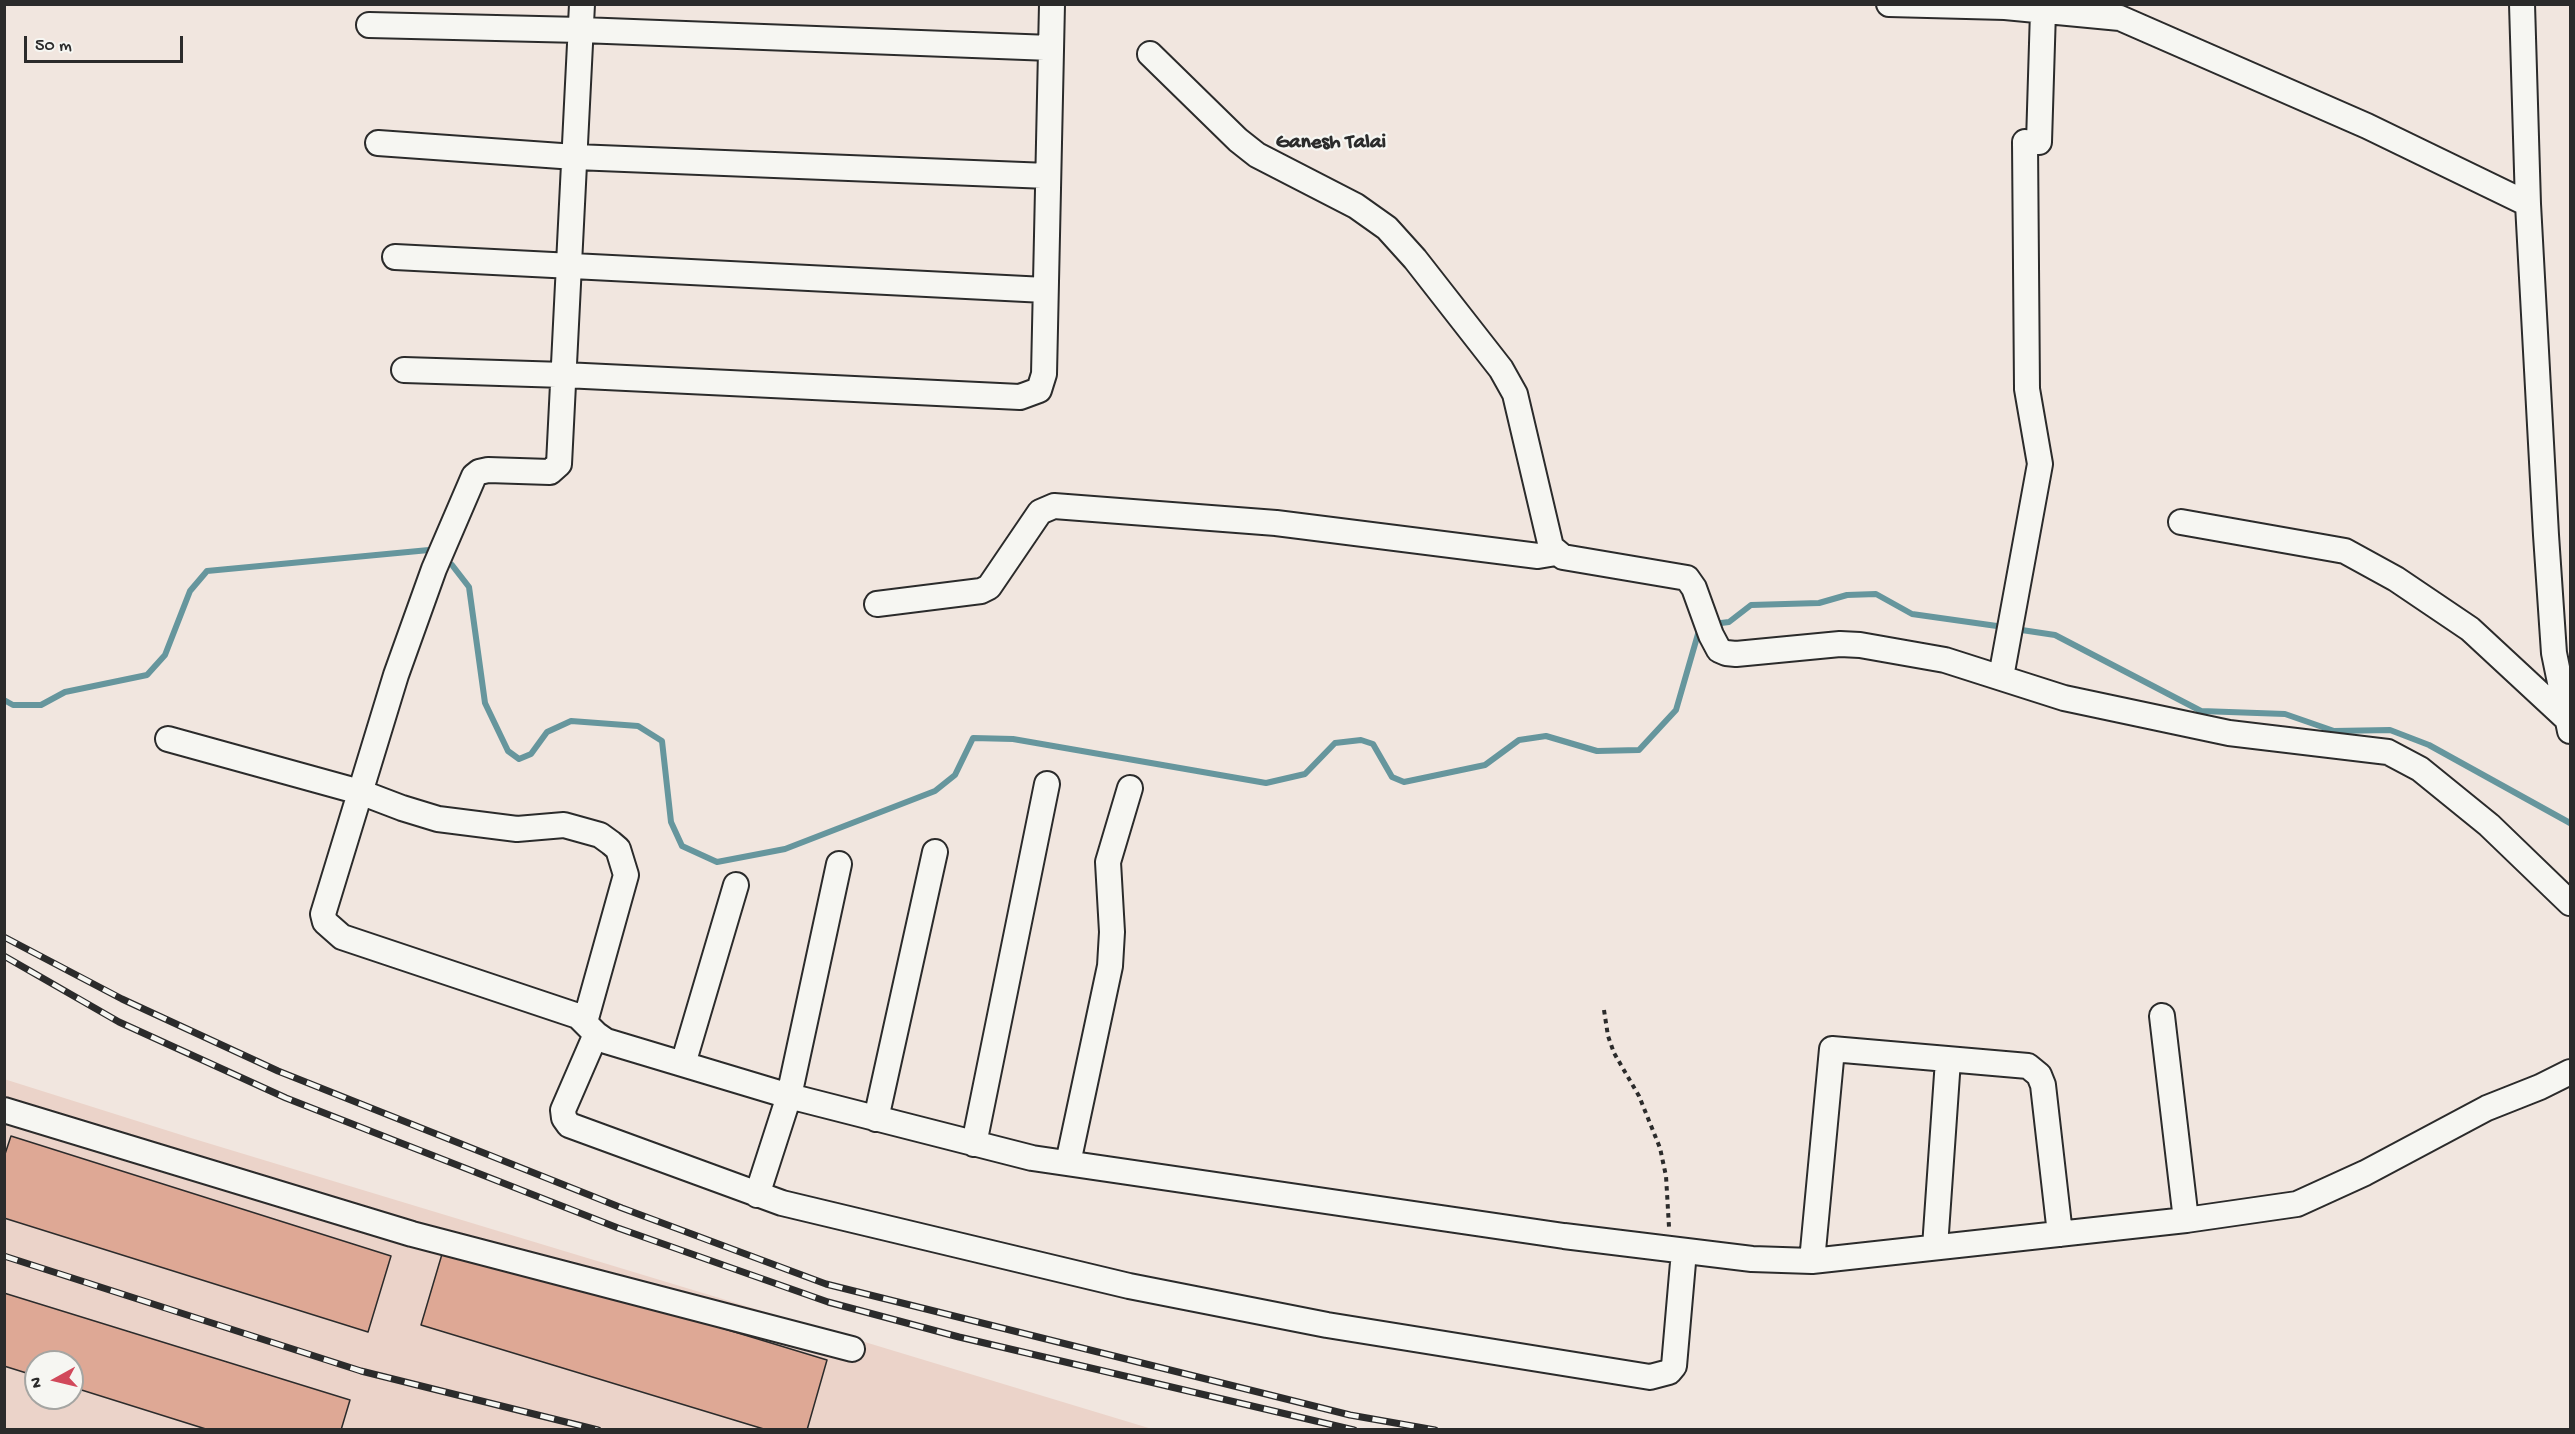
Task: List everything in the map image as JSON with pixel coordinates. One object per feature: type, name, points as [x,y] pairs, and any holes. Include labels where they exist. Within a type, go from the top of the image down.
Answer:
[{"type":"street","points":[[582,4],[571,267],[559,464],[550,472],[479,472],[474,476],[434,569],[396,675],[323,914],[325,922],[342,937],[578,1016],[606,1041],[789,1096],[1032,1158],[1564,1236],[1752,1259],[1812,1261],[2186,1220],[2297,1204],[2365,1173],[2487,1108],[2540,1088],[2571,1072]]},
{"type":"street","points":[[404,370],[564,375],[1020,397],[1039,390],[1044,374],[1052,4]]},
{"type":"street","points":[[1889,4],[2005,7],[2120,18],[2367,126],[2528,204]]},
{"type":"street","points":[[2522,4],[2528,204],[2539,427],[2553,629],[2568,724]]},
{"type":"street","points":[[2001,677],[2040,464],[2027,389],[2032,142],[2043,11]]},
{"type":"street","points":[[369,25],[581,30],[1051,48]]},
{"type":"street","points":[[1150,54],[1238,140],[1257,155],[1356,206],[1387,228],[1415,259],[1501,369],[1515,394],[1547,534],[1551,547],[1556,553],[1563,557],[1687,578],[1694,588],[1711,635],[1719,650],[1726,653],[1840,644],[1860,645],[1945,660],[2064,698],[2229,733],[2388,752],[2420,769],[2489,825],[2571,903]]},
{"type":"street","points":[[378,143],[575,157],[1048,176]]},
{"type":"street","points":[[395,256],[571,267],[1046,290]]},
{"type":"street","points":[[877,604],[981,591],[989,587],[1040,512],[1054,506],[1276,523],[1538,556],[1556,553]]},
{"type":"street","points":[[2181,522],[2344,551],[2396,579],[2470,629],[2568,724]]},
{"type":"street","points":[[168,739],[360,792],[438,819],[518,829],[564,825],[600,835],[618,849],[626,875],[590,1028],[563,1110],[564,1118],[569,1125],[757,1195],[977,1251],[1129,1286],[1327,1324],[1637,1376],[1660,1375],[1669,1372],[1674,1366],[1677,1250]]},
{"type":"street","points":[[974,1144],[1047,784]]},
{"type":"street","points":[[1068,1163],[1110,966],[1112,932],[1108,862],[1130,788]]},
{"type":"street","points":[[876,1119],[935,852]]},
{"type":"street","points":[[757,1195],[789,1096],[839,864]]},
{"type":"street","points":[[683,1064],[736,885]]},
{"type":"street","points":[[2162,1016],[2186,1220]]},
{"type":"street","points":[[1812,1261],[1832,1049],[2028,1066],[2039,1075],[2043,1085],[2060,1233]]},
{"type":"street","points":[[1935,1247],[1948,1059]]},
{"type":"street","points":[[4,1110],[412,1234],[852,1349]]},
{"type":"path","points":[[1604,1010],[1608,1036],[1614,1053],[1639,1096],[1660,1148],[1677,1250]]},
{"type":"shaded area","points":[[4,1079],[191,1138],[1152,1429],[5,1429]]},
{"type":"building","points":[[11,1136],[391,1256],[368,1332],[4,1218],[4,1157]]},
{"type":"building","points":[[445,1244],[827,1360],[807,1430],[767,1430],[421,1325]]},
{"type":"building","points":[[4,1293],[350,1400],[341,1430],[209,1430],[84,1391],[84,1350],[24,1350],[24,1372],[4,1366]]},
{"type":"waterway","points":[[4,700],[13,705],[41,705],[65,692],[147,675],[165,655],[190,591],[207,571],[429,550],[435,553]]},
{"type":"waterway","points":[[443,559],[452,565],[469,587],[485,703],[508,751],[519,759],[531,754],[547,732],[571,721],[638,726],[662,741],[671,822],[682,846],[717,862],[785,849],[935,791],[955,775],[973,738],[1013,739],[1266,783],[1305,774],[1335,743],[1361,740],[1373,744],[1392,777],[1404,782],[1485,765],[1519,740],[1546,736],[1597,751],[1639,750],[1676,710],[1700,627]]},
{"type":"waterway","points":[[1713,624],[1729,622],[1751,605],[1819,603],[1847,595],[1876,594],[1912,614],[2004,627]]},
{"type":"waterway","points":[[2015,629],[2055,635],[2201,711],[2285,714],[2334,731],[2390,730],[2429,745],[2570,823]]},
{"type":"railway","points":[[4,937],[122,999],[278,1071],[622,1208],[826,1284],[1350,1415],[1435,1430]]},
{"type":"railway","points":[[4,956],[119,1022],[286,1098],[618,1228],[828,1302],[959,1337],[1354,1430]]},
{"type":"railway","points":[[4,1256],[361,1371],[598,1430]]},
{"type":"district","name":"Ganesh Talai","points":[[1331,144]]}]
